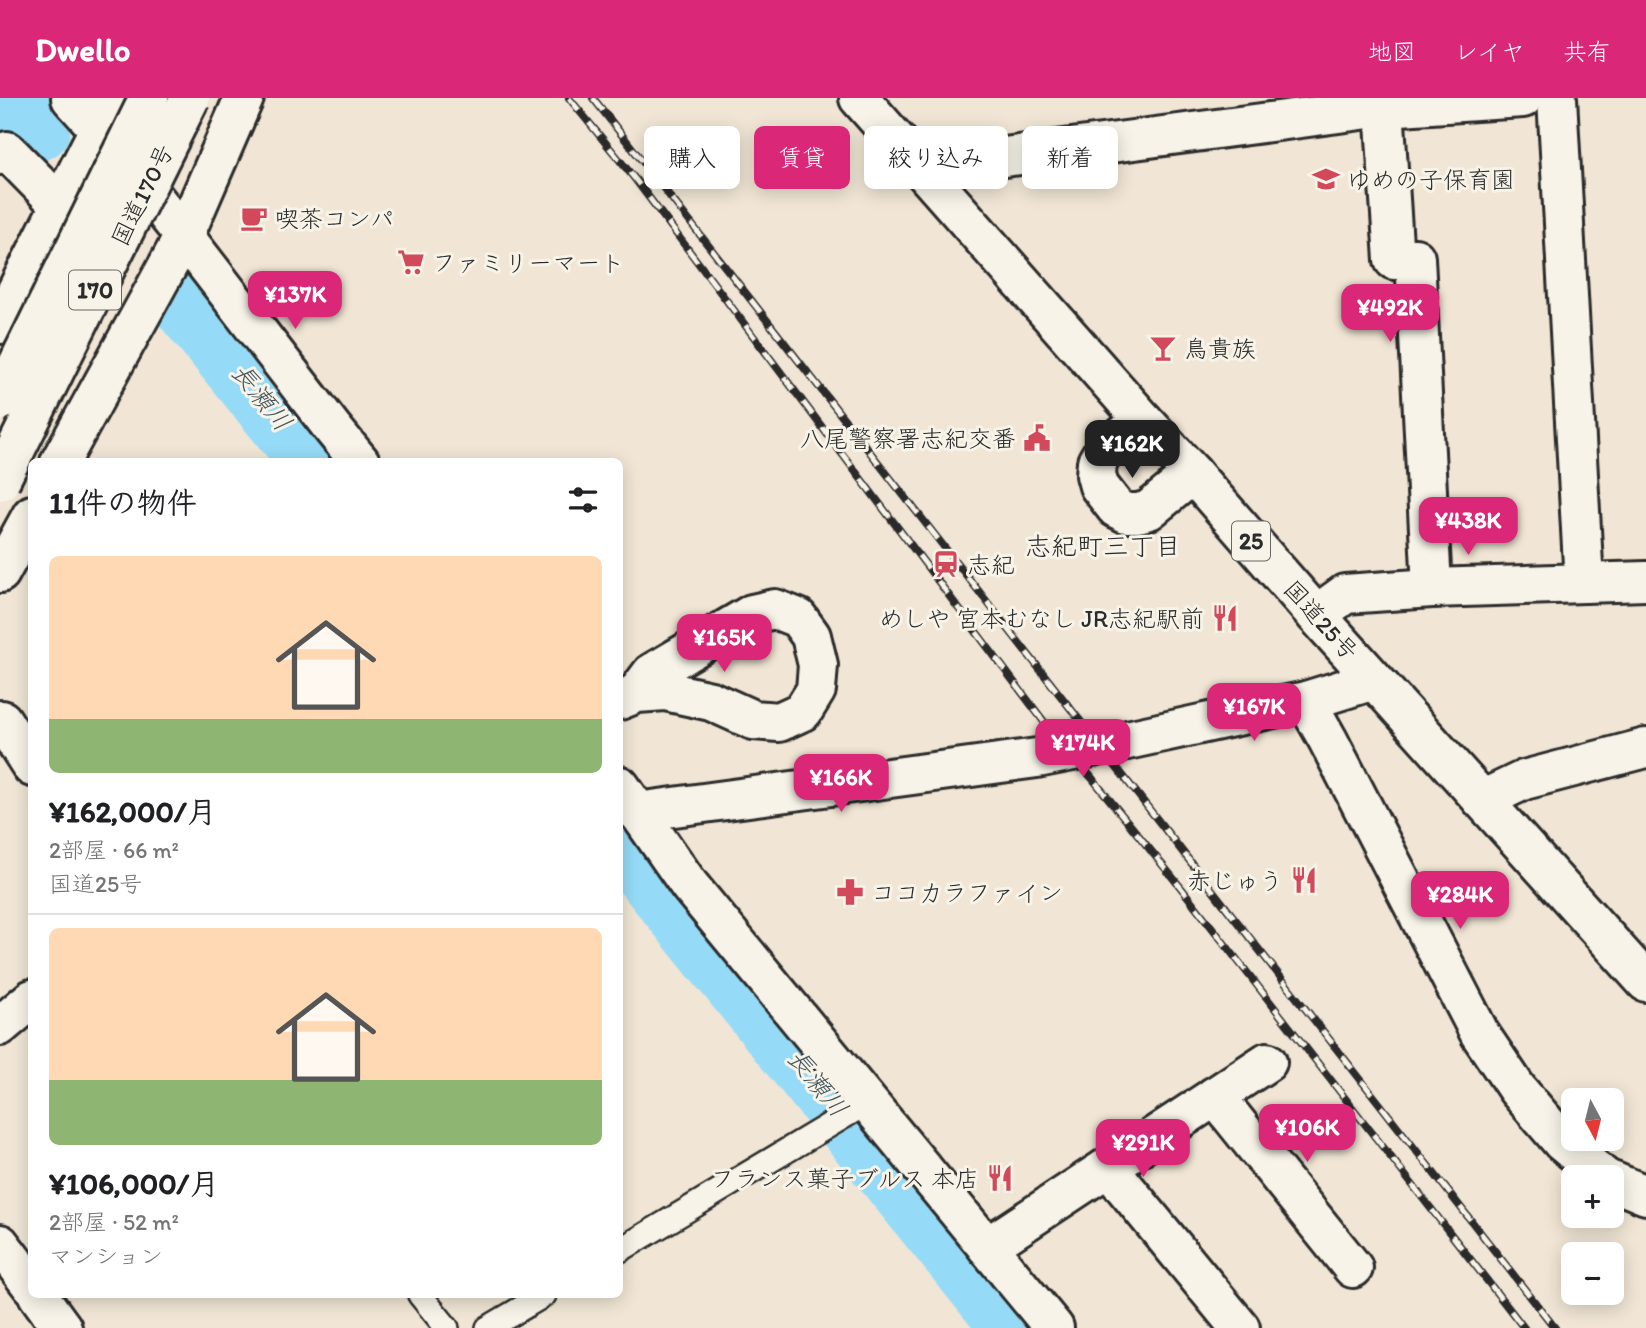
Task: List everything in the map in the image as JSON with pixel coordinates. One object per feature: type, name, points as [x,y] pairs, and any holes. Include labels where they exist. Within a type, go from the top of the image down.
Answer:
[{"type":"main road","points":[[71,98],[106,113],[184,236],[357,458]]},
{"type":"main road","name":"国道170号","points":[[0,401],[149,98]]},
{"type":"main road","name":"国道170号","points":[[0,481],[190,98]]},
{"type":"main road","points":[[62,458],[184,236],[244,98]]},
{"type":"main road","name":"国道25号","points":[[859,98],[884,126]]},
{"type":"main road","points":[[1008,156],[1394,103],[1523,98]]},
{"type":"main road","points":[[1558,98],[1584,583]]},
{"type":"main road","points":[[1394,103],[1394,260],[1415,258],[1432,588]]},
{"type":"main road","points":[[0,324],[106,113]]},
{"type":"main road","points":[[0,155],[7,151],[60,205]]},
{"type":"main road","name":"国道25号","points":[[940,189],[1316,615],[1646,982]]},
{"type":"main road","points":[[1143,420],[1104,452],[1097,462],[1099,486],[1116,508],[1126,513],[1149,510],[1193,474]]},
{"type":"main road","points":[[0,573],[28,522]]},
{"type":"main road","points":[[1316,615],[1345,594],[1432,588],[1646,582]]},
{"type":"main road","points":[[1054,1328],[689,885],[628,799],[1037,758],[1306,701],[1374,680]]},
{"type":"main road","points":[[1306,701],[1480,1034],[1517,1089],[1562,1142],[1589,1165]]},
{"type":"main road","points":[[2,720],[28,761]]},
{"type":"main road","points":[[1482,800],[1524,780],[1646,748]]},
{"type":"main road","points":[[0,1026],[28,1002]]},
{"type":"main road","points":[[987,1247],[1267,1062]]},
{"type":"main road","points":[[1215,1096],[1353,1268]]},
{"type":"main road","points":[[1108,1167],[1240,1328]]},
{"type":"main road","points":[[1624,1186],[1646,1195]]},
{"type":"main road","points":[[40,1298],[62,1328]]},
{"type":"lane","points":[[623,1248],[868,1102]]},
{"type":"lane","points":[[422,1298],[447,1328]]},
{"type":"lane","points":[[488,1328],[539,1298]]},
{"type":"waterway","name":"長瀬川","points":[[14,98],[37,127]]},
{"type":"waterway","name":"長瀬川","points":[[182,299],[312,458]]},
{"type":"waterway","name":"長瀬川","points":[[623,842],[1016,1328]]},
{"type":"railway","points":[[569,98],[635,179],[1054,735],[1182,889],[1524,1328]]},
{"type":"railway","points":[[593,98],[1555,1328]]},
{"type":"place","name":"ゆめの子保育園","points":[[1326,179]]},
{"type":"place","name":"喫茶コンパ","points":[[254,218]]},
{"type":"place","name":"ファミリーマート","points":[[411,262]]},
{"type":"place","name":"鳥貴族","points":[[1163,348]]},
{"type":"place","name":"八尾警察署志紀交番","points":[[1037,438]]},
{"type":"place","name":"志紀","points":[[946,564]]},
{"type":"place","name":"めしや 宮本むなし JR志紀駅前","points":[[1225,618]]},
{"type":"place","name":"赤じゅう","points":[[1304,880]]},
{"type":"place","name":"ココカラファイン","points":[[850,892]]},
{"type":"place","name":"フランス菓子ブルス 本店","points":[[1000,1178]]},
{"type":"district","name":"志紀町三丁目","points":[[1103,546]]}]
